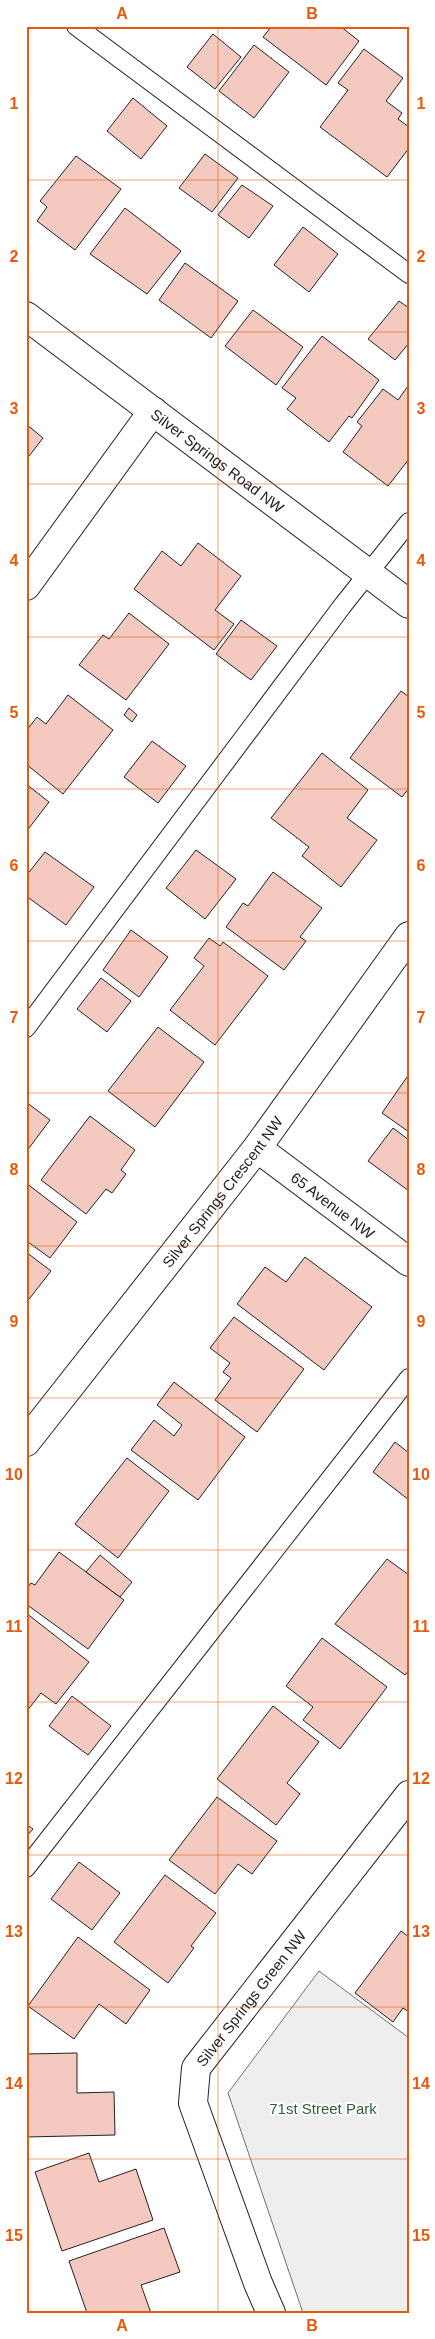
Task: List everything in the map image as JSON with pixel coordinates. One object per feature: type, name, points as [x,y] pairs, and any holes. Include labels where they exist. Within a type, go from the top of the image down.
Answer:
[{"type":"street","name":"Silver Springs Road NW","points":[[26,316],[409,604]]},
{"type":"street","points":[[26,586],[153,411]]},
{"type":"street","name":"Silver Springs Crescent NW","points":[[26,1442],[257,1148],[409,936]]},
{"type":"street","name":"65 Avenue NW","points":[[257,1148],[409,1262]]},
{"type":"street","name":"Silver Springs Green NW","points":[[271,2313],[258,2283],[193,2103],[196,2068],[409,1795]]},
{"type":"lane","points":[[76,26],[409,274]]},
{"type":"lane","points":[[26,1028],[409,522]]},
{"type":"lane","points":[[26,1868],[409,1378]]},
{"type":"green space","name":"71st Street Park","points":[[319,1971],[409,2038],[409,2313],[303,2313],[228,2093]]},
{"type":"building","points":[[272,26],[340,26],[359,41],[326,85],[263,37]]},
{"type":"building","points":[[213,34],[241,57],[215,89],[187,67]]},
{"type":"building","points":[[254,45],[289,72],[254,118],[219,91]]},
{"type":"building","points":[[364,49],[403,78],[386,101],[402,113],[398,119],[409,127],[409,148],[387,177],[320,127],[348,90],[338,83]]},
{"type":"building","points":[[133,98],[167,126],[141,159],[107,131]]},
{"type":"building","points":[[205,154],[238,178],[212,212],[179,188]]},
{"type":"building","points":[[76,156],[121,189],[75,250],[37,221],[47,207],[40,201]]},
{"type":"building","points":[[242,185],[273,206],[249,238],[218,215]]},
{"type":"building","points":[[125,208],[181,251],[147,294],[90,254]]},
{"type":"building","points":[[303,227],[338,254],[309,292],[274,265]]},
{"type":"building","points":[[185,263],[238,301],[211,338],[159,300]]},
{"type":"building","points":[[399,301],[409,308],[409,343],[395,360],[368,339]]},
{"type":"building","points":[[253,310],[303,347],[276,385],[225,346]]},
{"type":"building","points":[[322,336],[379,380],[352,418],[349,416],[329,442],[287,409],[296,398],[282,388]]},
{"type":"building","points":[[408,386],[409,459],[388,486],[343,452],[362,426],[357,422],[383,389],[398,400]]},
{"type":"building","points":[[26,424],[43,438],[26,460]]},
{"type":"building","points":[[198,543],[241,576],[215,610],[234,624],[214,650],[134,589],[162,551],[181,566]]},
{"type":"building","points":[[129,613],[169,644],[126,700],[79,665],[103,635],[109,639]]},
{"type":"building","points":[[241,620],[277,646],[251,680],[216,654]]},
{"type":"building","points":[[401,691],[409,697],[409,788],[402,797],[350,758]]},
{"type":"building","points":[[68,695],[113,730],[63,794],[26,764],[26,731],[37,717],[46,724]]},
{"type":"building","points":[[129,708],[137,715],[132,722],[124,715]]},
{"type":"building","points":[[152,741],[186,766],[158,803],[124,777]]},
{"type":"building","points":[[322,753],[368,790],[347,818],[377,840],[341,887],[302,856],[309,847],[271,818]]},
{"type":"building","points":[[26,784],[49,802],[26,832]]},
{"type":"building","points":[[196,850],[236,879],[205,919],[166,888]]},
{"type":"building","points":[[45,852],[94,887],[66,925],[26,896],[26,876]]},
{"type":"building","points":[[273,872],[322,908],[300,937],[306,941],[284,970],[226,927],[243,903],[248,906]]},
{"type":"building","points":[[131,930],[168,957],[139,997],[103,970]]},
{"type":"building","points":[[209,938],[220,946],[223,942],[268,976],[215,1045],[170,1010],[204,966],[194,958]]},
{"type":"building","points":[[101,978],[131,1001],[107,1032],[77,1009]]},
{"type":"building","points":[[158,1027],[204,1062],[155,1127],[108,1091]]},
{"type":"building","points":[[407,1077],[409,1078],[409,1132],[382,1113]]},
{"type":"building","points":[[26,1102],[50,1120],[26,1152]]},
{"type":"building","points":[[90,1116],[135,1150],[121,1170],[126,1174],[112,1193],[106,1189],[86,1214],[41,1180]]},
{"type":"building","points":[[393,1128],[409,1140],[409,1191],[368,1161]]},
{"type":"building","points":[[26,1183],[77,1222],[50,1258],[28,1242],[26,1245]]},
{"type":"building","points":[[26,1252],[51,1271],[26,1303]]},
{"type":"building","points":[[305,1257],[372,1307],[324,1370],[237,1304],[265,1267],[286,1282]]},
{"type":"building","points":[[234,1317],[304,1369],[257,1432],[215,1400],[231,1378],[223,1372],[230,1363],[210,1348]]},
{"type":"building","points":[[174,1382],[245,1437],[198,1500],[131,1450],[154,1420],[174,1436],[182,1425],[157,1405]]},
{"type":"building","points":[[395,1442],[409,1453],[409,1500],[373,1472]]},
{"type":"building","points":[[127,1458],[169,1491],[118,1558],[75,1524]]},
{"type":"building","points":[[59,1552],[124,1600],[88,1649],[26,1604],[26,1590],[31,1583],[35,1585]]},
{"type":"building","points":[[100,1555],[132,1582],[120,1597],[86,1572]]},
{"type":"building","points":[[387,1559],[409,1575],[409,1670],[405,1675],[335,1624]]},
{"type":"building","points":[[26,1613],[89,1662],[56,1704],[41,1693],[27,1711]]},
{"type":"building","points":[[322,1638],[387,1687],[340,1749],[303,1720],[313,1707],[286,1686]]},
{"type":"building","points":[[72,1696],[111,1726],[88,1755],[49,1726]]},
{"type":"building","points":[[273,1706],[319,1742],[287,1783],[300,1794],[276,1825],[217,1779]]},
{"type":"building","points":[[217,1797],[277,1841],[252,1874],[238,1864],[215,1894],[169,1860]]},
{"type":"building","points":[[26,1824],[33,1829],[26,1837]]},
{"type":"building","points":[[79,1862],[120,1893],[92,1930],[51,1899]]},
{"type":"building","points":[[165,1875],[216,1913],[191,1946],[194,1948],[168,1983],[114,1942]]},
{"type":"building","points":[[401,1931],[409,1937],[409,2012],[403,2008],[393,2022],[355,1993]]},
{"type":"building","points":[[78,1937],[150,1990],[126,2024],[99,2004],[74,2039],[28,2006]]},
{"type":"building","points":[[77,2053],[77,2093],[114,2092],[115,2135],[26,2137],[26,2054]]},
{"type":"building","points":[[89,2153],[99,2182],[136,2169],[153,2220],[62,2251],[35,2172]]},
{"type":"building","points":[[164,2228],[180,2272],[141,2285],[151,2313],[87,2313],[69,2261]]}]
